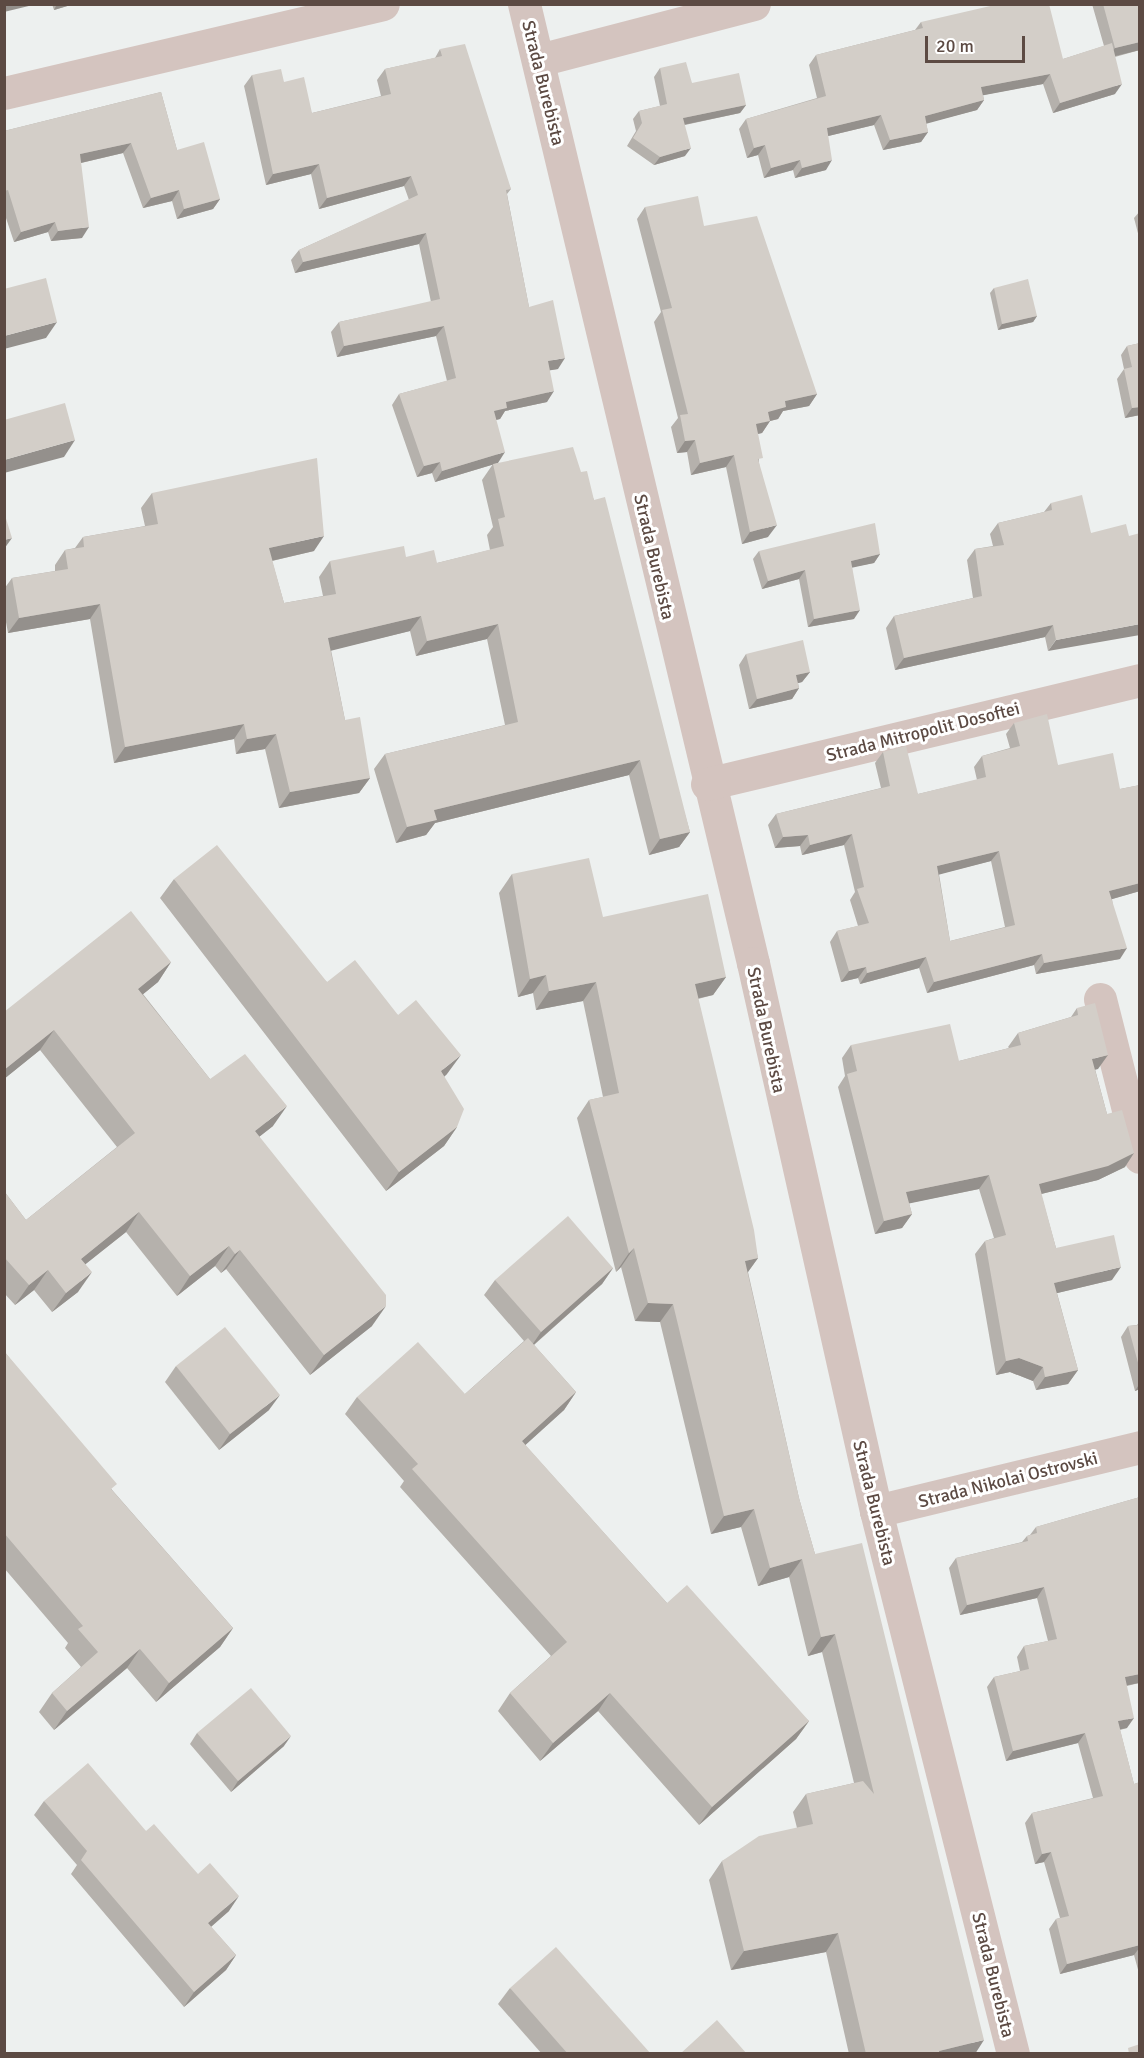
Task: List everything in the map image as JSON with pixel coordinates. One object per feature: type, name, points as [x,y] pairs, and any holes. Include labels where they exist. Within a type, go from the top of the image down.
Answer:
[{"type":"street","points":[[4,93],[383,4]]},
{"type":"street","name":"Strada Burebista","points":[[524,4],[539,60],[876,1511],[1013,2054]]},
{"type":"street","points":[[539,60],[754,4]]},
{"type":"street","name":"Strada Mitropolit Dosoftei","points":[[707,784],[1140,680]]},
{"type":"street","points":[[1100,999],[1127,1052],[1140,1157]]},
{"type":"street","name":"Strada Nikolai Ostrovski","points":[[876,1511],[1140,1447]]},
{"type":"building","points":[[999,4],[1049,4],[1063,59],[1112,43],[1122,84],[1060,103],[1050,74],[981,87],[984,100],[925,116],[928,132],[890,140],[881,115],[827,128],[832,160],[802,168],[800,160],[771,168],[765,145],[754,148],[746,119],[826,96],[816,55],[923,28],[921,22]]},
{"type":"building","points":[[1103,4],[1140,4],[1140,42],[1115,48]]},
{"type":"building","points":[[465,44],[511,189],[506,190],[529,307],[553,300],[565,358],[548,361],[554,391],[506,402],[507,408],[494,411],[505,452],[442,471],[440,462],[424,466],[399,394],[456,378],[444,326],[344,346],[339,322],[440,299],[426,233],[303,262],[299,250],[418,195],[411,176],[327,198],[319,164],[273,174],[252,75],[281,69],[284,82],[304,77],[312,113],[391,94],[385,69],[442,56],[440,49]]},
{"type":"building","points":[[686,62],[692,83],[739,73],[746,105],[683,118],[691,148],[660,157],[633,138],[642,123],[639,111],[667,104],[660,68]]},
{"type":"building","points":[[161,92],[177,150],[204,142],[220,199],[184,209],[179,190],[151,198],[131,143],[80,154],[89,227],[58,231],[55,222],[21,232],[8,190],[4,191],[4,131]]},
{"type":"building","points":[[698,196],[704,226],[757,216],[817,394],[785,401],[786,407],[768,412],[770,421],[756,424],[763,458],[758,459],[777,525],[750,532],[734,455],[700,463],[695,440],[685,441],[680,415],[688,414],[662,310],[672,308],[645,207]]},
{"type":"building","points":[[46,278],[57,322],[4,336],[4,289]]},
{"type":"building","points":[[1028,279],[1037,316],[1002,324],[994,288]]},
{"type":"building","points":[[1140,343],[1140,407],[1132,408],[1124,369],[1132,367],[1127,346]]},
{"type":"building","points":[[65,403],[75,440],[4,460],[4,420]]},
{"type":"building","points":[[573,447],[581,472],[587,471],[594,500],[605,497],[690,832],[660,839],[640,760],[434,810],[437,820],[407,827],[385,754],[518,722],[498,624],[427,641],[421,616],[328,638],[345,720],[360,717],[370,778],[290,792],[276,734],[247,739],[244,724],[125,747],[100,604],[19,618],[12,578],[68,569],[65,550],[84,547],[83,537],[158,524],[152,493],[317,458],[324,536],[269,548],[284,603],[336,594],[330,561],[404,546],[406,557],[434,550],[437,563],[504,546],[498,519],[505,517],[493,464]]},
{"type":"building","points":[[1082,495],[1091,533],[1126,524],[1129,536],[1140,533],[1140,624],[1056,640],[1053,625],[904,658],[894,616],[982,596],[975,549],[1004,545],[998,523],[1052,510],[1051,503]]},
{"type":"building","points":[[4,512],[12,538],[4,540]]},
{"type":"building","points":[[875,523],[880,554],[851,561],[860,610],[814,619],[805,570],[768,581],[759,551]]},
{"type":"building","points":[[803,640],[810,672],[796,675],[799,688],[757,699],[746,654]]},
{"type":"building","points":[[1047,714],[1058,765],[1113,753],[1120,789],[1140,785],[1140,883],[1109,891],[1127,948],[1044,963],[1042,954],[934,982],[926,957],[867,973],[866,967],[849,971],[837,931],[869,923],[857,889],[864,887],[852,834],[810,845],[808,835],[783,837],[776,814],[890,786],[883,752],[906,746],[918,794],[986,777],[982,756],[1020,746],[1014,723]],"holes":[[[999,851],[1015,925],[950,941],[937,866]]]},
{"type":"building","points":[[217,845],[327,982],[355,960],[398,1015],[416,1000],[461,1055],[441,1071],[464,1109],[457,1127],[399,1172],[174,879]]},
{"type":"building","points":[[589,858],[603,917],[708,894],[726,977],[695,984],[754,1230],[758,1258],[745,1261],[799,1498],[815,1554],[862,1543],[984,2040],[939,2051],[940,2054],[866,2054],[838,1933],[744,1951],[722,1861],[759,1836],[813,1824],[806,1794],[863,1781],[874,1794],[835,1634],[821,1637],[802,1559],[770,1568],[754,1509],[724,1516],[673,1304],[648,1303],[634,1248],[629,1253],[589,1100],[619,1093],[596,982],[549,991],[546,975],[530,979],[512,874]]},
{"type":"building","points":[[131,911],[171,962],[138,989],[210,1079],[245,1054],[287,1106],[255,1131],[386,1295],[386,1306],[324,1355],[240,1250],[235,1254],[229,1246],[190,1276],[139,1212],[81,1259],[92,1272],[66,1293],[48,1270],[29,1285],[4,1257],[4,1191],[26,1220],[135,1133],[54,1030],[4,1070],[4,1012]]},
{"type":"building","points":[[1095,1003],[1108,1055],[1092,1059],[1107,1114],[1122,1110],[1134,1153],[1108,1166],[1039,1184],[1056,1248],[1114,1235],[1121,1267],[1054,1283],[1078,1370],[1045,1377],[1043,1367],[1019,1358],[1006,1361],[985,1241],[1006,1235],[989,1175],[906,1192],[912,1214],[884,1221],[847,1074],[857,1071],[851,1045],[950,1024],[959,1061],[1021,1045],[1018,1033],[1078,1015],[1077,1008]]},
{"type":"building","points":[[568,1216],[613,1268],[541,1332],[495,1280]]},
{"type":"building","points":[[1140,1325],[1140,1370],[1128,1326]]},
{"type":"building","points":[[225,1327],[280,1395],[230,1434],[176,1366]]},
{"type":"building","points":[[528,1338],[576,1392],[522,1441],[667,1603],[687,1585],[809,1721],[712,1807],[610,1693],[553,1743],[510,1693],[567,1642],[412,1469],[418,1464],[357,1397],[418,1342],[465,1394]]},
{"type":"building","points":[[4,1351],[117,1484],[111,1489],[233,1628],[169,1683],[140,1649],[67,1711],[52,1693],[98,1652],[78,1629],[83,1626],[4,1533]]},
{"type":"building","points":[[1140,1497],[1140,1674],[1125,1677],[1134,1718],[1118,1721],[1134,1784],[1140,1782],[1140,1945],[1067,1964],[1056,1919],[1069,1916],[1051,1852],[1042,1854],[1032,1813],[1103,1796],[1085,1733],[1013,1751],[994,1677],[1029,1669],[1024,1646],[1057,1639],[1044,1587],[967,1605],[956,1558],[1028,1541],[1027,1536],[1037,1533],[1036,1527]]},
{"type":"building","points":[[251,1688],[291,1736],[238,1781],[197,1733]]},
{"type":"building","points":[[88,1763],[146,1831],[154,1824],[198,1874],[210,1863],[239,1896],[208,1923],[236,1955],[194,1992],[81,1860],[87,1851],[44,1801]]},
{"type":"building","points":[[556,1947],[651,2054],[568,2054],[510,1988]]},
{"type":"building","points":[[717,2020],[747,2054],[680,2054]]},
{"type":"building","points":[[1140,2044],[1140,2054],[1129,2054],[1128,2048]]}]
